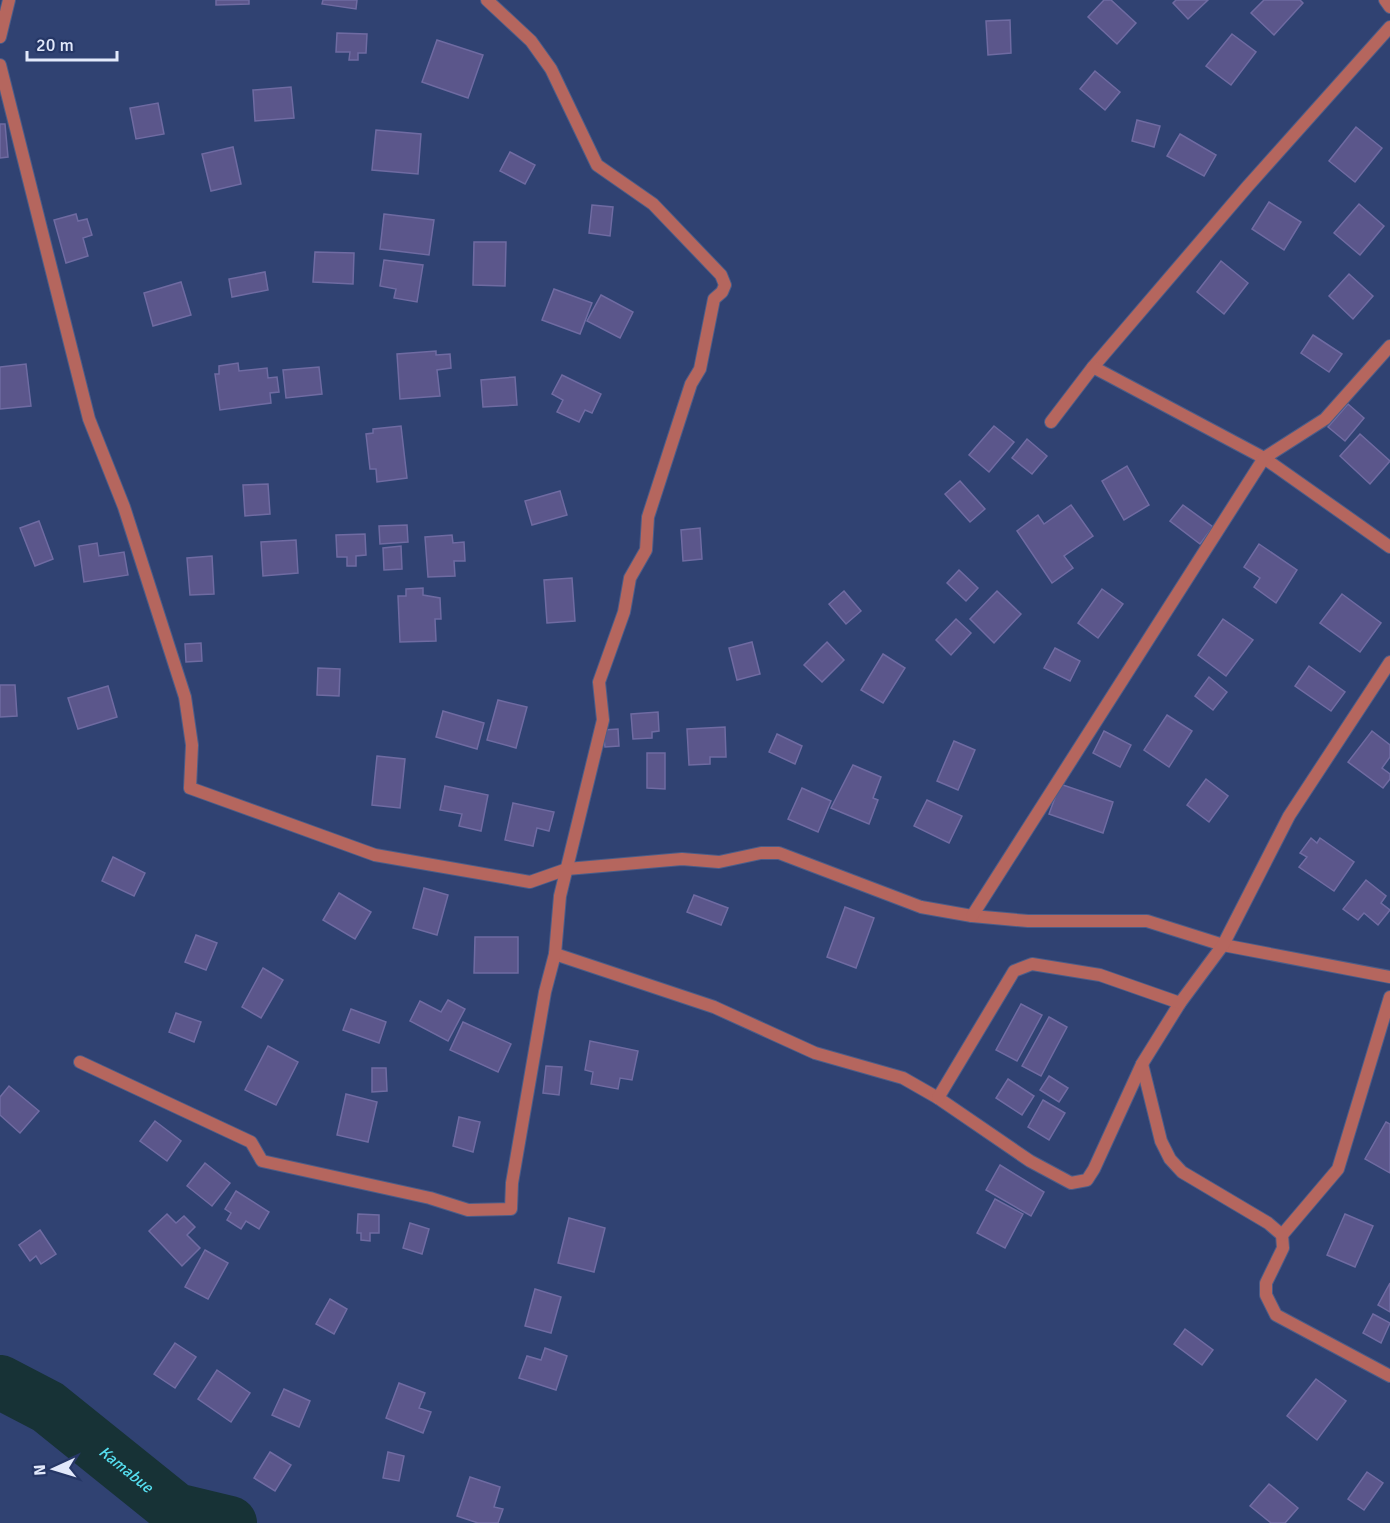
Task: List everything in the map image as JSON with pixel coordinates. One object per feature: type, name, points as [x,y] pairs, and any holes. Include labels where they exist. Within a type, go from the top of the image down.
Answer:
[{"type":"street","points":[[0,37],[9,0]]},
{"type":"street","points":[[80,1062],[251,1142],[262,1161],[412,1194],[468,1210],[512,1209],[512,1183],[526,1097],[555,954],[560,896],[603,720],[598,682],[624,612],[630,578],[646,550],[648,517],[691,384],[700,369],[714,299],[722,292],[725,285],[721,274],[653,204],[597,165],[551,69],[531,41],[487,0]]},
{"type":"street","points":[[1385,0],[1390,7]]},
{"type":"street","points":[[1051,422],[1093,366],[1247,187],[1390,27]]},
{"type":"street","points":[[0,65],[88,419],[131,526],[185,697],[192,745],[190,788],[375,855],[530,882],[567,869],[682,859],[719,862],[761,853],[779,853],[921,907],[972,916],[1028,921],[1147,921],[1223,945],[1390,977]]},
{"type":"street","points":[[972,916],[1264,458],[1325,419],[1390,346]]},
{"type":"street","points":[[1093,366],[1264,458],[1390,547]]},
{"type":"street","points":[[555,954],[714,1007],[815,1053],[903,1078],[938,1098],[1030,1161],[1071,1183],[1080,1184],[1087,1180],[1094,1169],[1142,1064],[1180,1003],[1223,945],[1289,816],[1390,662]]},
{"type":"street","points":[[938,1098],[1014,971],[1032,964],[1100,975],[1180,1003]]},
{"type":"street","points":[[1390,997],[1338,1169],[1282,1235],[1283,1248],[1266,1284],[1266,1295],[1276,1314],[1390,1376]]},
{"type":"street","points":[[1142,1064],[1161,1141],[1170,1159],[1182,1172],[1268,1223],[1282,1235]]},
{"type":"building","points":[[216,0],[249,0],[249,4],[216,5]]},
{"type":"building","points":[[323,0],[357,0],[356,9],[322,4]]},
{"type":"building","points":[[1104,0],[1111,0],[1136,23],[1117,44],[1088,17]]},
{"type":"building","points":[[1176,0],[1208,0],[1188,19],[1173,3]]},
{"type":"building","points":[[1264,0],[1300,0],[1303,3],[1274,35],[1251,13]]},
{"type":"building","points":[[1010,20],[1011,53],[988,55],[986,21]]},
{"type":"building","points":[[337,33],[367,34],[366,53],[358,53],[358,60],[349,60],[350,52],[336,52]]},
{"type":"building","points":[[1232,34],[1256,52],[1231,85],[1206,66]]},
{"type":"building","points":[[437,40],[483,55],[468,98],[422,82]]},
{"type":"building","points":[[1095,71],[1120,92],[1105,110],[1080,89]]},
{"type":"building","points":[[291,87],[294,118],[255,121],[253,90]]},
{"type":"building","points":[[158,103],[164,134],[136,139],[130,108]]},
{"type":"building","points":[[1137,120],[1160,126],[1154,147],[1132,141]]},
{"type":"building","points":[[0,124],[5,124],[8,157],[0,158]]},
{"type":"building","points":[[1356,127],[1382,148],[1355,182],[1329,161]]},
{"type":"building","points":[[376,130],[421,134],[418,174],[372,170]]},
{"type":"building","points":[[1180,134],[1216,155],[1204,176],[1167,156]]},
{"type":"building","points":[[233,147],[241,184],[211,191],[202,154]]},
{"type":"building","points":[[510,152],[535,165],[525,184],[500,171]]},
{"type":"building","points":[[1269,202],[1301,222],[1284,250],[1252,229]]},
{"type":"building","points":[[1359,204],[1384,226],[1360,255],[1334,233]]},
{"type":"building","points":[[592,205],[613,207],[610,236],[589,233]]},
{"type":"building","points":[[76,214],[78,221],[87,219],[92,235],[83,238],[88,256],[66,263],[54,220]]},
{"type":"building","points":[[384,214],[434,220],[429,255],[380,249]]},
{"type":"building","points":[[474,242],[506,242],[505,286],[473,285]]},
{"type":"building","points":[[315,252],[354,253],[353,284],[313,282]]},
{"type":"building","points":[[384,260],[423,265],[417,302],[394,298],[396,289],[380,286]]},
{"type":"building","points":[[1221,261],[1248,283],[1224,314],[1197,292]]},
{"type":"building","points":[[265,272],[268,290],[232,297],[229,279]]},
{"type":"building","points":[[1349,274],[1373,296],[1353,319],[1329,296]]},
{"type":"building","points":[[181,282],[191,315],[153,326],[144,293]]},
{"type":"building","points":[[554,289],[592,303],[580,334],[542,320]]},
{"type":"building","points":[[601,295],[633,312],[620,338],[587,321]]},
{"type":"building","points":[[1313,335],[1342,354],[1329,372],[1301,353]]},
{"type":"building","points":[[436,351],[436,355],[450,354],[451,368],[437,370],[440,396],[400,399],[397,354]]},
{"type":"building","points":[[238,363],[239,371],[267,368],[268,378],[277,377],[279,392],[270,393],[271,403],[220,410],[215,374],[219,374],[219,366]]},
{"type":"building","points":[[26,364],[31,406],[0,409],[0,367]]},
{"type":"building","points":[[319,367],[322,394],[286,398],[283,370]]},
{"type":"building","points":[[562,375],[601,394],[592,413],[585,410],[579,422],[557,412],[563,400],[552,394]]},
{"type":"building","points":[[515,377],[517,405],[483,407],[481,380]]},
{"type":"building","points":[[1348,404],[1364,418],[1345,441],[1328,427]]},
{"type":"building","points":[[401,426],[407,478],[377,482],[376,469],[370,469],[366,434],[373,433],[373,429]]},
{"type":"building","points":[[994,426],[1014,442],[989,472],[969,455]]},
{"type":"building","points":[[1360,434],[1390,461],[1370,484],[1340,456]]},
{"type":"building","points":[[1027,439],[1047,456],[1032,474],[1012,458]]},
{"type":"building","points":[[1127,466],[1149,505],[1124,520],[1102,481]]},
{"type":"building","points":[[960,481],[985,509],[970,522],[945,494]]},
{"type":"building","points":[[268,484],[270,514],[245,516],[243,485]]},
{"type":"building","points":[[560,491],[567,515],[532,525],[525,501]]},
{"type":"building","points":[[1071,505],[1093,536],[1064,556],[1073,568],[1052,583],[1017,531],[1038,515],[1044,524]]},
{"type":"building","points":[[1183,505],[1213,527],[1200,544],[1170,521]]},
{"type":"building","points":[[39,521],[53,559],[35,566],[20,528]]},
{"type":"building","points":[[407,525],[408,542],[380,544],[379,526]]},
{"type":"building","points":[[700,528],[702,559],[683,561],[681,530]]},
{"type":"building","points":[[365,534],[366,555],[356,556],[356,566],[347,566],[347,557],[337,557],[336,535]]},
{"type":"building","points":[[452,535],[453,543],[464,542],[465,561],[454,561],[455,576],[428,577],[425,537]]},
{"type":"building","points":[[296,540],[298,573],[263,576],[261,542]]},
{"type":"building","points":[[97,543],[99,556],[124,552],[128,575],[84,582],[79,546]]},
{"type":"building","points":[[1259,544],[1297,570],[1276,603],[1254,587],[1260,578],[1244,567]]},
{"type":"building","points":[[401,546],[402,569],[384,570],[383,548]]},
{"type":"building","points":[[212,556],[214,594],[190,595],[187,558]]},
{"type":"building","points":[[959,570],[978,588],[966,601],[947,583]]},
{"type":"building","points":[[572,578],[575,621],[547,623],[544,580]]},
{"type":"building","points":[[423,588],[423,595],[440,598],[441,619],[435,619],[436,641],[400,642],[398,596],[406,596],[406,589]]},
{"type":"building","points":[[1102,589],[1123,604],[1098,638],[1078,623]]},
{"type":"building","points":[[844,591],[861,611],[846,624],[829,604]]},
{"type":"building","points":[[997,591],[1021,614],[994,643],[970,619]]},
{"type":"building","points":[[1342,594],[1381,623],[1360,652],[1320,623]]},
{"type":"building","points":[[956,619],[971,633],[951,655],[936,640]]},
{"type":"building","points":[[1223,619],[1253,640],[1226,676],[1198,655]]},
{"type":"building","points":[[752,642],[760,674],[737,680],[729,648]]},
{"type":"building","points":[[827,642],[844,660],[822,682],[804,665]]},
{"type":"building","points":[[201,643],[202,661],[186,662],[185,644]]},
{"type":"building","points":[[1055,648],[1080,661],[1070,681],[1044,668]]},
{"type":"building","points":[[883,654],[905,668],[883,703],[861,690]]},
{"type":"building","points":[[1309,666],[1345,692],[1331,711],[1295,686]]},
{"type":"building","points":[[318,668],[340,669],[339,696],[317,695]]},
{"type":"building","points":[[1209,677],[1227,692],[1213,710],[1195,696]]},
{"type":"building","points":[[0,685],[15,685],[17,716],[0,717]]},
{"type":"building","points":[[108,686],[117,717],[78,729],[68,698]]},
{"type":"building","points":[[498,700],[527,707],[516,748],[487,740]]},
{"type":"building","points":[[443,711],[484,723],[477,749],[436,737]]},
{"type":"building","points":[[658,712],[659,731],[652,732],[652,738],[633,739],[631,714]]},
{"type":"building","points":[[1167,715],[1192,731],[1169,767],[1144,750]]},
{"type":"building","points":[[725,727],[726,757],[710,757],[710,764],[689,765],[687,729]]},
{"type":"building","points":[[618,729],[619,746],[605,747],[603,730]]},
{"type":"building","points":[[1104,731],[1131,745],[1120,767],[1093,753]]},
{"type":"building","points":[[1372,731],[1390,745],[1390,757],[1382,768],[1390,774],[1390,779],[1383,788],[1348,762]]},
{"type":"building","points":[[777,734],[802,746],[795,764],[769,752]]},
{"type":"building","points":[[954,741],[975,750],[958,790],[937,781]]},
{"type":"building","points":[[647,753],[665,753],[665,789],[647,788]]},
{"type":"building","points":[[377,756],[405,759],[400,808],[372,805]]},
{"type":"building","points":[[853,765],[881,777],[873,798],[878,800],[869,824],[831,808]]},
{"type":"building","points":[[1206,779],[1228,796],[1209,822],[1187,805]]},
{"type":"building","points":[[1060,784],[1113,802],[1103,833],[1049,814]]},
{"type":"building","points":[[445,786],[488,795],[481,831],[459,826],[462,814],[440,810]]},
{"type":"building","points":[[802,788],[831,801],[818,832],[788,819]]},
{"type":"building","points":[[927,800],[962,816],[949,843],[914,826]]},
{"type":"building","points":[[513,803],[554,812],[549,831],[537,828],[533,846],[505,840]]},
{"type":"building","points":[[1311,838],[1317,843],[1320,838],[1354,862],[1334,891],[1299,867],[1307,857],[1300,853]]},
{"type":"building","points":[[113,857],[145,873],[134,896],[102,881]]},
{"type":"building","points":[[1366,880],[1386,896],[1381,903],[1390,910],[1378,925],[1364,913],[1358,920],[1343,909]]},
{"type":"building","points":[[424,888],[448,895],[437,935],[413,928]]},
{"type":"building","points":[[339,893],[371,912],[355,939],[323,920]]},
{"type":"building","points":[[694,895],[728,908],[721,925],[687,912]]},
{"type":"building","points":[[845,907],[874,918],[856,968],[827,957]]},
{"type":"building","points":[[196,935],[217,943],[206,970],[185,962]]},
{"type":"building","points":[[475,937],[518,937],[518,973],[474,973]]},
{"type":"building","points":[[263,968],[283,980],[261,1018],[242,1007]]},
{"type":"building","points":[[448,1000],[465,1009],[448,1041],[410,1021],[420,1001],[441,1012]]},
{"type":"building","points":[[1021,1004],[1042,1015],[1017,1061],[996,1050]]},
{"type":"building","points":[[351,1009],[386,1022],[379,1043],[343,1030]]},
{"type":"building","points":[[176,1013],[201,1022],[194,1042],[169,1032]]},
{"type":"building","points":[[1049,1017],[1067,1027],[1041,1076],[1022,1066]]},
{"type":"building","points":[[463,1022],[511,1044],[498,1072],[450,1050]]},
{"type":"building","points":[[590,1041],[638,1051],[632,1080],[620,1078],[618,1089],[591,1084],[593,1072],[585,1070]]},
{"type":"building","points":[[268,1046],[298,1062],[276,1105],[245,1090]]},
{"type":"building","points":[[546,1066],[562,1067],[559,1095],[543,1093]]},
{"type":"building","points":[[372,1068],[386,1068],[387,1091],[372,1092]]},
{"type":"building","points":[[1049,1076],[1068,1088],[1059,1102],[1040,1090]]},
{"type":"building","points":[[1008,1079],[1034,1096],[1022,1115],[996,1098]]},
{"type":"building","points":[[9,1086],[39,1111],[20,1133],[0,1115],[0,1097]]},
{"type":"building","points":[[346,1094],[377,1102],[368,1142],[337,1135]]},
{"type":"building","points":[[1043,1100],[1065,1113],[1049,1140],[1028,1127]]},
{"type":"building","points":[[459,1117],[480,1122],[473,1152],[453,1146]]},
{"type":"building","points":[[155,1121],[181,1141],[167,1161],[140,1141]]},
{"type":"building","points":[[1386,1122],[1390,1124],[1390,1173],[1365,1159]]},
{"type":"building","points":[[205,1163],[230,1183],[212,1206],[187,1186]]},
{"type":"building","points":[[1000,1165],[1044,1192],[1031,1216],[986,1190]]},
{"type":"building","points":[[236,1191],[269,1212],[259,1229],[246,1221],[241,1229],[227,1220],[231,1213],[225,1209]]},
{"type":"building","points":[[995,1199],[1023,1214],[1005,1248],[977,1233]]},
{"type":"building","points":[[167,1214],[176,1223],[184,1216],[195,1227],[187,1235],[200,1248],[182,1266],[149,1231]]},
{"type":"building","points":[[358,1214],[379,1215],[379,1233],[370,1233],[370,1241],[361,1240],[361,1233],[357,1233]]},
{"type":"building","points":[[1345,1214],[1373,1226],[1355,1267],[1327,1255]]},
{"type":"building","points":[[569,1218],[605,1228],[594,1272],[558,1263]]},
{"type":"building","points":[[410,1223],[429,1229],[422,1254],[403,1248]]},
{"type":"building","points":[[40,1230],[56,1254],[41,1264],[36,1256],[30,1261],[19,1245]]},
{"type":"building","points":[[205,1250],[228,1263],[208,1299],[185,1287]]},
{"type":"building","points":[[1390,1283],[1390,1312],[1378,1305]]},
{"type":"building","points":[[535,1289],[561,1297],[551,1333],[525,1326]]},
{"type":"building","points":[[330,1299],[347,1309],[334,1334],[316,1324]]},
{"type":"building","points":[[1373,1314],[1390,1323],[1381,1343],[1363,1333]]},
{"type":"building","points":[[1185,1329],[1213,1350],[1202,1365],[1174,1344]]},
{"type":"building","points":[[175,1343],[196,1357],[175,1388],[154,1374]]},
{"type":"building","points":[[545,1348],[567,1356],[556,1390],[519,1378],[527,1356],[541,1360]]},
{"type":"building","points":[[217,1370],[250,1393],[231,1422],[198,1399]]},
{"type":"building","points":[[1316,1379],[1346,1401],[1317,1440],[1287,1416]]},
{"type":"building","points":[[399,1383],[425,1393],[419,1408],[431,1412],[423,1433],[386,1418]]},
{"type":"building","points":[[284,1389],[310,1401],[299,1427],[272,1415]]},
{"type":"building","points":[[270,1452],[291,1465],[275,1491],[254,1478]]},
{"type":"building","points":[[388,1452],[404,1456],[399,1481],[383,1478]]},
{"type":"building","points":[[1367,1472],[1383,1483],[1364,1510],[1348,1499]]},
{"type":"building","points":[[470,1477],[500,1487],[494,1507],[503,1509],[498,1523],[478,1523],[457,1516]]},
{"type":"building","points":[[1269,1484],[1298,1508],[1285,1523],[1271,1523],[1250,1506]]},
{"type":"waterway","name":"Kamabue","points":[[0,1382],[48,1407],[176,1510],[230,1523]]}]
